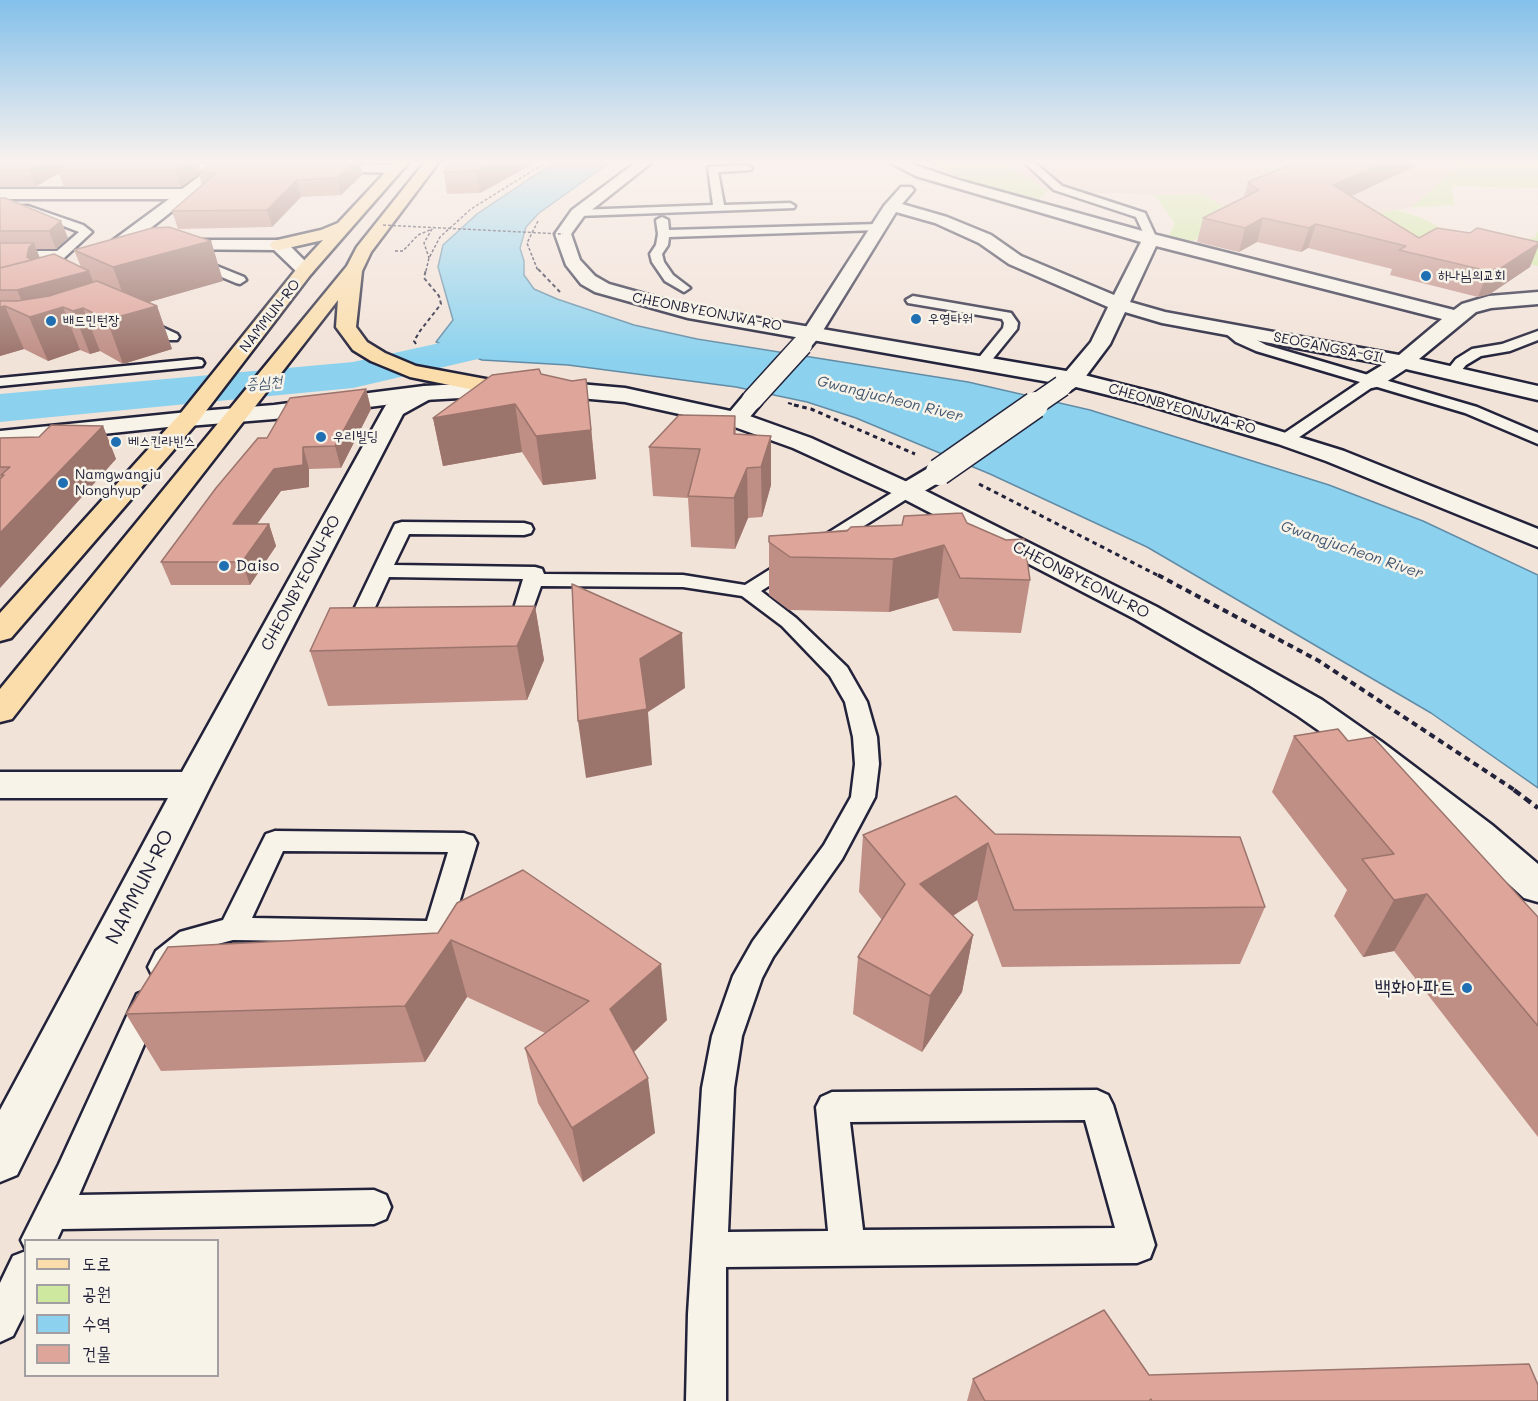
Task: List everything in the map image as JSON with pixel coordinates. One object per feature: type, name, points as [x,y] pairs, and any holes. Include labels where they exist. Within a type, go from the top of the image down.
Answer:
[{"type":"main road","points":[[279,245],[341,228]]},
{"type":"main road","name":"NAMMUN-RO","points":[[188,418],[305,270],[344,228]]},
{"type":"main road","points":[[0,711],[359,260],[381,228]]},
{"type":"main road","points":[[359,260],[348,298],[346,327],[360,346],[425,384]]},
{"type":"main road","points":[[0,632],[188,418]]},
{"type":"street","points":[[139,228],[118,245],[279,245],[305,270]]},
{"type":"street","points":[[563,234],[566,228]]},
{"type":"street","points":[[744,409],[807,339],[877,228]]},
{"type":"street","name":"SEOGANGSA-GIL","points":[[960,228],[985,239],[1015,260],[1120,305],[1162,317],[1403,362],[1538,393]]},
{"type":"street","points":[[1114,228],[1457,316]]},
{"type":"street","name":"CHEONBYEONJWA-RO","points":[[563,234],[572,261],[588,280],[602,288],[658,305],[807,339],[982,363],[1152,399],[1335,456],[1538,539]]},
{"type":"street","points":[[907,492],[1067,382],[1100,344],[1151,239]]},
{"type":"street","points":[[1372,381],[1403,362],[1469,308],[1489,302],[1538,298]]},
{"type":"street","name":"CHEONBYEONU-RO","points":[[192,785],[394,410],[425,384]]},
{"type":"street","name":"CHEONBYEONU-RO","points":[[0,438],[236,415],[425,384],[575,389],[744,409],[802,443],[907,492],[1146,613],[1310,708],[1422,789],[1538,887]]},
{"type":"street","points":[[0,785],[192,785]]},
{"type":"street","name":"NAMMUN-RO","points":[[0,1159],[192,785]]},
{"type":"lane","points":[[43,269],[86,232],[81,228]]},
{"type":"lane","points":[[664,228],[662,245],[656,254],[658,262],[669,278],[684,288]]},
{"type":"lane","points":[[664,234],[836,228]]},
{"type":"lane","points":[[1147,228],[1151,239]]},
{"type":"lane","points":[[0,255],[60,255]]},
{"type":"lane","points":[[182,259],[240,280]]},
{"type":"lane","points":[[913,300],[1006,316],[1011,324],[1010,329],[982,363]]},
{"type":"lane","points":[[123,313],[172,337]]},
{"type":"lane","points":[[1229,329],[1241,339],[1261,348],[1472,410],[1538,439]]},
{"type":"lane","points":[[1452,374],[1461,362],[1478,352],[1505,348],[1537,336]]},
{"type":"lane","points":[[0,382],[197,363]]},
{"type":"lane","points":[[1286,440],[1372,381]]},
{"type":"lane","points":[[748,591],[907,492]]},
{"type":"lane","points":[[393,622],[358,622],[402,528],[524,529]]},
{"type":"lane","points":[[382,572],[535,573],[519,624],[485,624]]},
{"type":"lane","points":[[533,580],[683,581],[748,591],[789,622],[839,672],[856,702],[865,737],[867,764],[863,797],[833,852],[763,949],[748,976],[727,1036],[718,1088],[709,1250],[706,1401]]},
{"type":"lane","points":[[233,928],[275,841],[464,843],[438,932],[233,928],[190,940],[166,959],[46,1226],[374,1207]]},
{"type":"lane","points":[[709,1250],[1137,1245],[1097,1105],[832,1107],[847,1248]]},
{"type":"lane","points":[[0,1323],[24,1273]]},
{"type":"path","points":[[421,348],[414,341],[441,304],[439,296],[424,278],[429,258],[441,237],[450,228]]},
{"type":"path","points":[[451,228],[563,234]]},
{"type":"path","points":[[359,260],[403,251],[418,235],[432,229],[424,243],[429,258]]},
{"type":"green space","points":[[1173,228],[1216,228],[1192,241],[1169,236]]},
{"type":"green space","points":[[1348,228],[1441,228],[1501,241],[1535,238],[1538,231],[1538,266],[1480,252]]},
{"type":"water","name":"Gwangjucheon River","points":[[461,228],[526,228],[520,248],[524,261],[524,275],[534,289],[557,299],[634,325],[697,339],[968,382],[1090,410],[1329,485],[1423,521],[1538,575],[1538,788],[1431,713],[1147,547],[990,474],[856,418],[807,402],[736,387],[568,365],[482,360],[436,342],[453,320],[438,267],[443,245]]},
{"type":"building","points":[[0,228],[52,228],[49,231],[0,231]]},
{"type":"building","points":[[151,228],[173,228],[211,241],[113,267],[74,250]]},
{"type":"building","points":[[1334,228],[1403,228],[1419,238],[1436,228],[1470,233],[1479,228],[1538,242],[1501,268],[1488,271],[1399,250],[1406,246]]},
{"type":"building","points":[[0,243],[34,243],[29,247],[27,257],[32,260],[0,268]]},
{"type":"building","points":[[54,254],[89,271],[17,290],[0,290],[0,268]]},
{"type":"building","points":[[97,281],[157,306],[107,320],[83,308],[73,311],[63,307],[30,317],[5,306],[0,307],[0,301],[49,296]]},
{"type":"building","points":[[539,369],[541,374],[572,381],[586,379],[591,430],[536,436],[515,404],[433,418],[492,375]]},
{"type":"building","points":[[366,389],[335,446],[303,447],[303,465],[274,469],[233,524],[269,524],[242,562],[161,562],[216,488],[258,438],[267,438],[290,398]]},
{"type":"building","points":[[679,415],[735,416],[734,434],[771,436],[761,467],[747,468],[734,498],[688,496],[700,449],[649,447]]},
{"type":"building","points":[[51,425],[103,426],[0,533],[0,479],[10,467],[0,467],[0,438],[39,437]]},
{"type":"building","points":[[962,513],[967,523],[1006,540],[1024,539],[1030,580],[960,578],[944,545],[893,559],[790,557],[769,542],[769,536],[847,531],[851,527],[902,525],[904,516]]},
{"type":"building","points":[[572,584],[682,633],[640,659],[647,709],[578,721]]},
{"type":"building","points":[[535,606],[517,646],[310,651],[330,608]]},
{"type":"building","points":[[1338,729],[1348,741],[1373,737],[1538,917],[1538,1026],[1427,894],[1394,900],[1362,859],[1394,854],[1294,736]]},
{"type":"building","points":[[956,796],[995,834],[1240,837],[1265,907],[1014,910],[988,843],[920,884],[973,935],[930,996],[858,957],[905,884],[863,835]]},
{"type":"building","points":[[523,870],[661,964],[610,1009],[648,1078],[572,1128],[525,1048],[589,1001],[451,940],[405,1006],[126,1014],[168,947],[438,933],[457,903]]},
{"type":"building","points":[[1104,1310],[1149,1375],[1529,1364],[1538,1385],[1538,1401],[1152,1401],[1151,1399],[1149,1401],[985,1401],[973,1379]]},
{"type":"waterway","name":"증심천","points":[[0,408],[353,375],[432,359],[490,344],[525,342]]},
{"type":"place","name":"하나님의교회","points":[[1426,276]]},
{"type":"place","name":"우영타워","points":[[916,319]]},
{"type":"place","name":"배드민턴장","points":[[51,321]]},
{"type":"place","name":"우리빌딩","points":[[321,437]]},
{"type":"place","name":"베스킨라빈스","points":[[116,442]]},
{"type":"place","name":"Namgwangju Nonghyup","points":[[63,483]]},
{"type":"place","name":"Daiso","points":[[224,566]]},
{"type":"place","name":"백화아파트","points":[[1467,988]]}]
